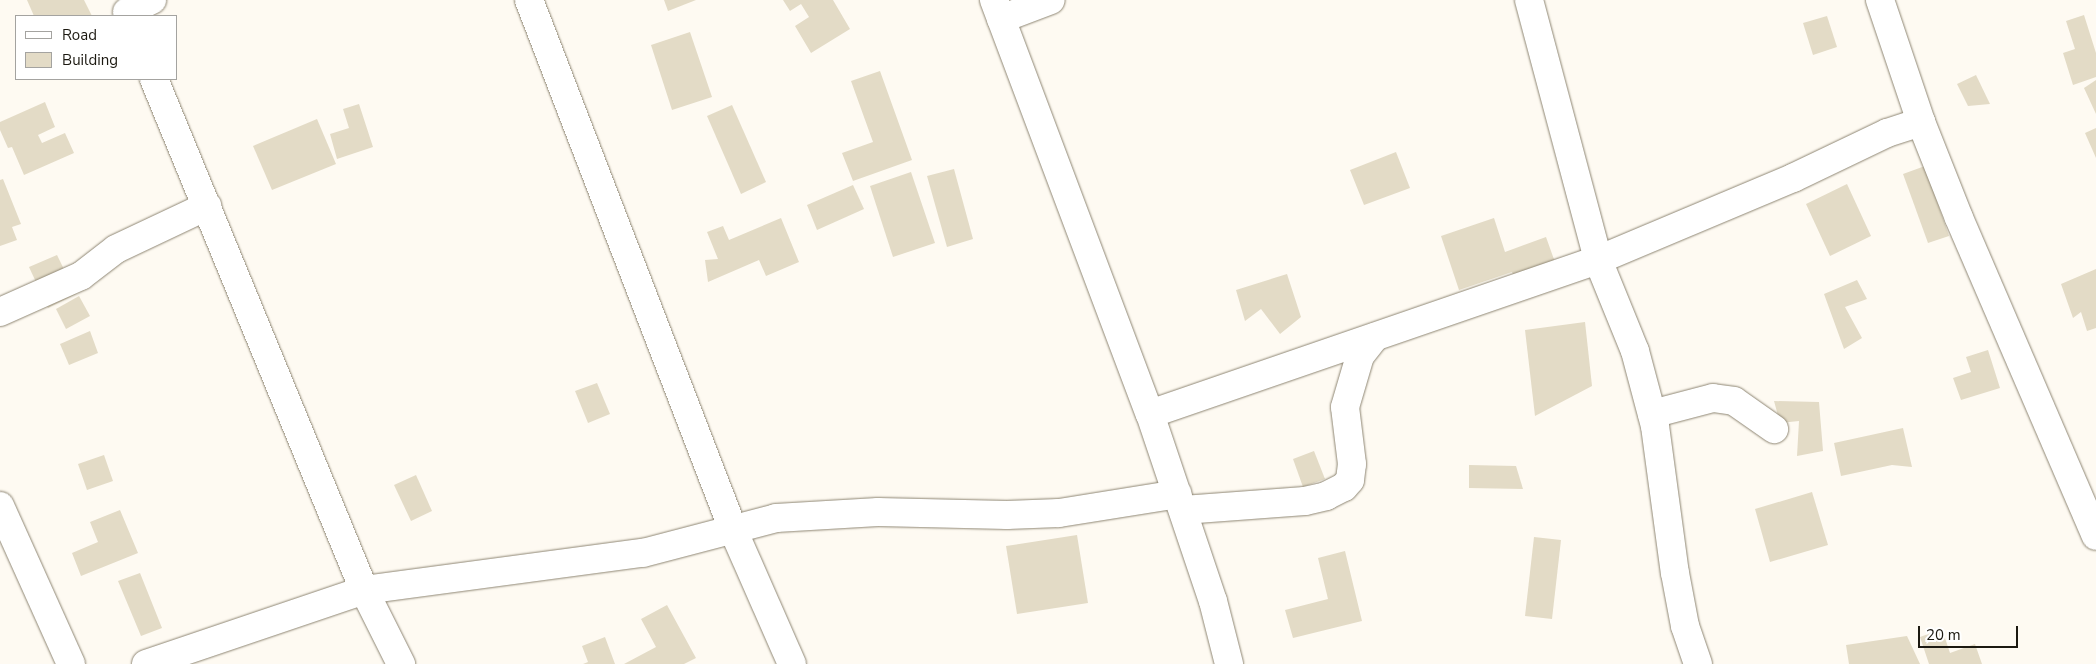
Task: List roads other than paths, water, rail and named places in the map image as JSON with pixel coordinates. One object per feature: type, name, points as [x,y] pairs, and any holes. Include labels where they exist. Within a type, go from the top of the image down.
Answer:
[{"type":"street","points":[[126,10],[152,0]]},
{"type":"street","points":[[529,0],[734,532],[792,664]]},
{"type":"street","points":[[1051,0],[997,10],[1150,414],[1213,601],[1228,664]]},
{"type":"street","points":[[1529,0],[1598,260],[1635,351],[1652,414],[1667,500],[1675,573],[1685,626],[1698,664]]},
{"type":"street","points":[[1880,0],[1921,122],[1994,304],[2094,521]]},
{"type":"street","points":[[154,80],[364,590],[402,664]]},
{"type":"street","points":[[1150,414],[1598,260],[1793,178],[1887,133],[1921,122]]},
{"type":"street","points":[[0,312],[81,276],[116,249],[207,206]]},
{"type":"street","points":[[146,664],[364,590],[643,552],[734,532],[776,518],[820,513],[1051,513],[1180,502],[1305,501],[1326,496],[1344,487],[1350,480],[1352,464],[1345,408],[1360,356],[1375,337]]},
{"type":"street","points":[[1652,414],[1713,398],[1734,401],[1774,429]]},
{"type":"street","points":[[0,506],[71,664]]}]
